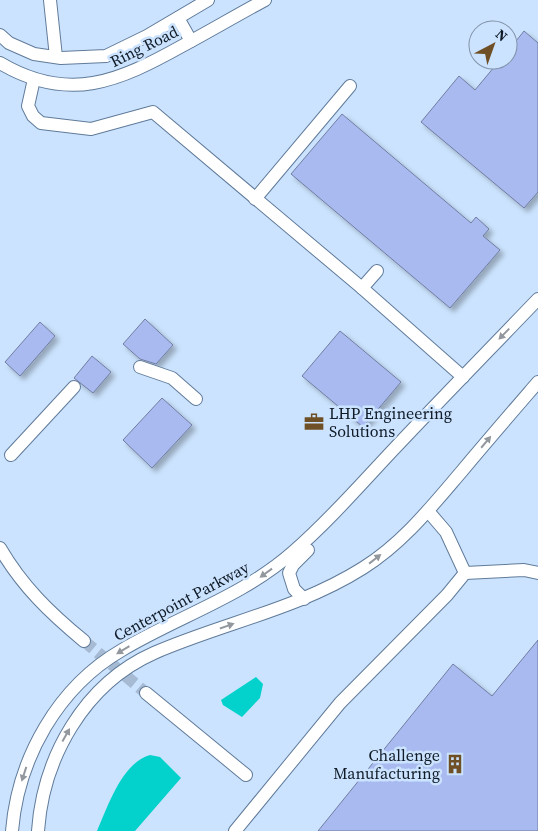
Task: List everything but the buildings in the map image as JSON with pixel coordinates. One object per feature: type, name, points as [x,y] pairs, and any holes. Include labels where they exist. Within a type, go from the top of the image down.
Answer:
[{"type":"street","points":[[50,0],[56,57]]},
{"type":"street","points":[[0,35],[9,43],[34,54],[56,57],[106,56],[147,36],[208,0]]},
{"type":"street","name":"Ring Road","points":[[0,64],[34,79],[74,85],[112,80],[142,68],[265,0]]},
{"type":"street","points":[[178,18],[191,41]]},
{"type":"street","points":[[34,79],[28,106],[33,116],[42,123],[91,128],[153,112],[362,288],[463,377]]},
{"type":"street","points":[[255,199],[350,86]]},
{"type":"street","points":[[362,288],[377,271]]},
{"type":"street","name":"Centerpoint Parkway","points":[[12,831],[18,791],[36,743],[59,706],[76,686],[121,650],[219,602],[269,571],[317,529],[538,299]]},
{"type":"street","points":[[140,367],[172,378],[196,399]]},
{"type":"street","name":"Centerpoint Parkway","points":[[38,831],[43,790],[56,754],[76,720],[110,681],[152,654],[304,599],[364,568],[393,545],[428,511],[538,382]]},
{"type":"street","points":[[11,455],[74,387]]},
{"type":"street","points":[[304,599],[290,582],[289,573],[293,564],[373,483],[392,452]]},
{"type":"street","points":[[428,511],[446,532],[465,573]]},
{"type":"street","points":[[0,548],[13,570],[38,601],[84,641]]},
{"type":"street","points":[[235,831],[340,703],[446,595],[465,573],[524,570],[538,573]]},
{"type":"street","points":[[146,693],[246,775]]},
{"type":"shaded area","points":[[256,677],[263,684],[260,698],[242,717],[223,705],[221,700]]},
{"type":"shaded area","points":[[150,755],[160,757],[181,778],[135,831],[97,831],[111,798],[124,776],[131,767]]},
{"type":"tunnel","points":[[84,641],[146,693]]},
{"type":"place","name":"LHP Engineering Solutions","points":[[314,422]]},
{"type":"place","name":"Challenge Manufacturing","points":[[455,764]]}]
